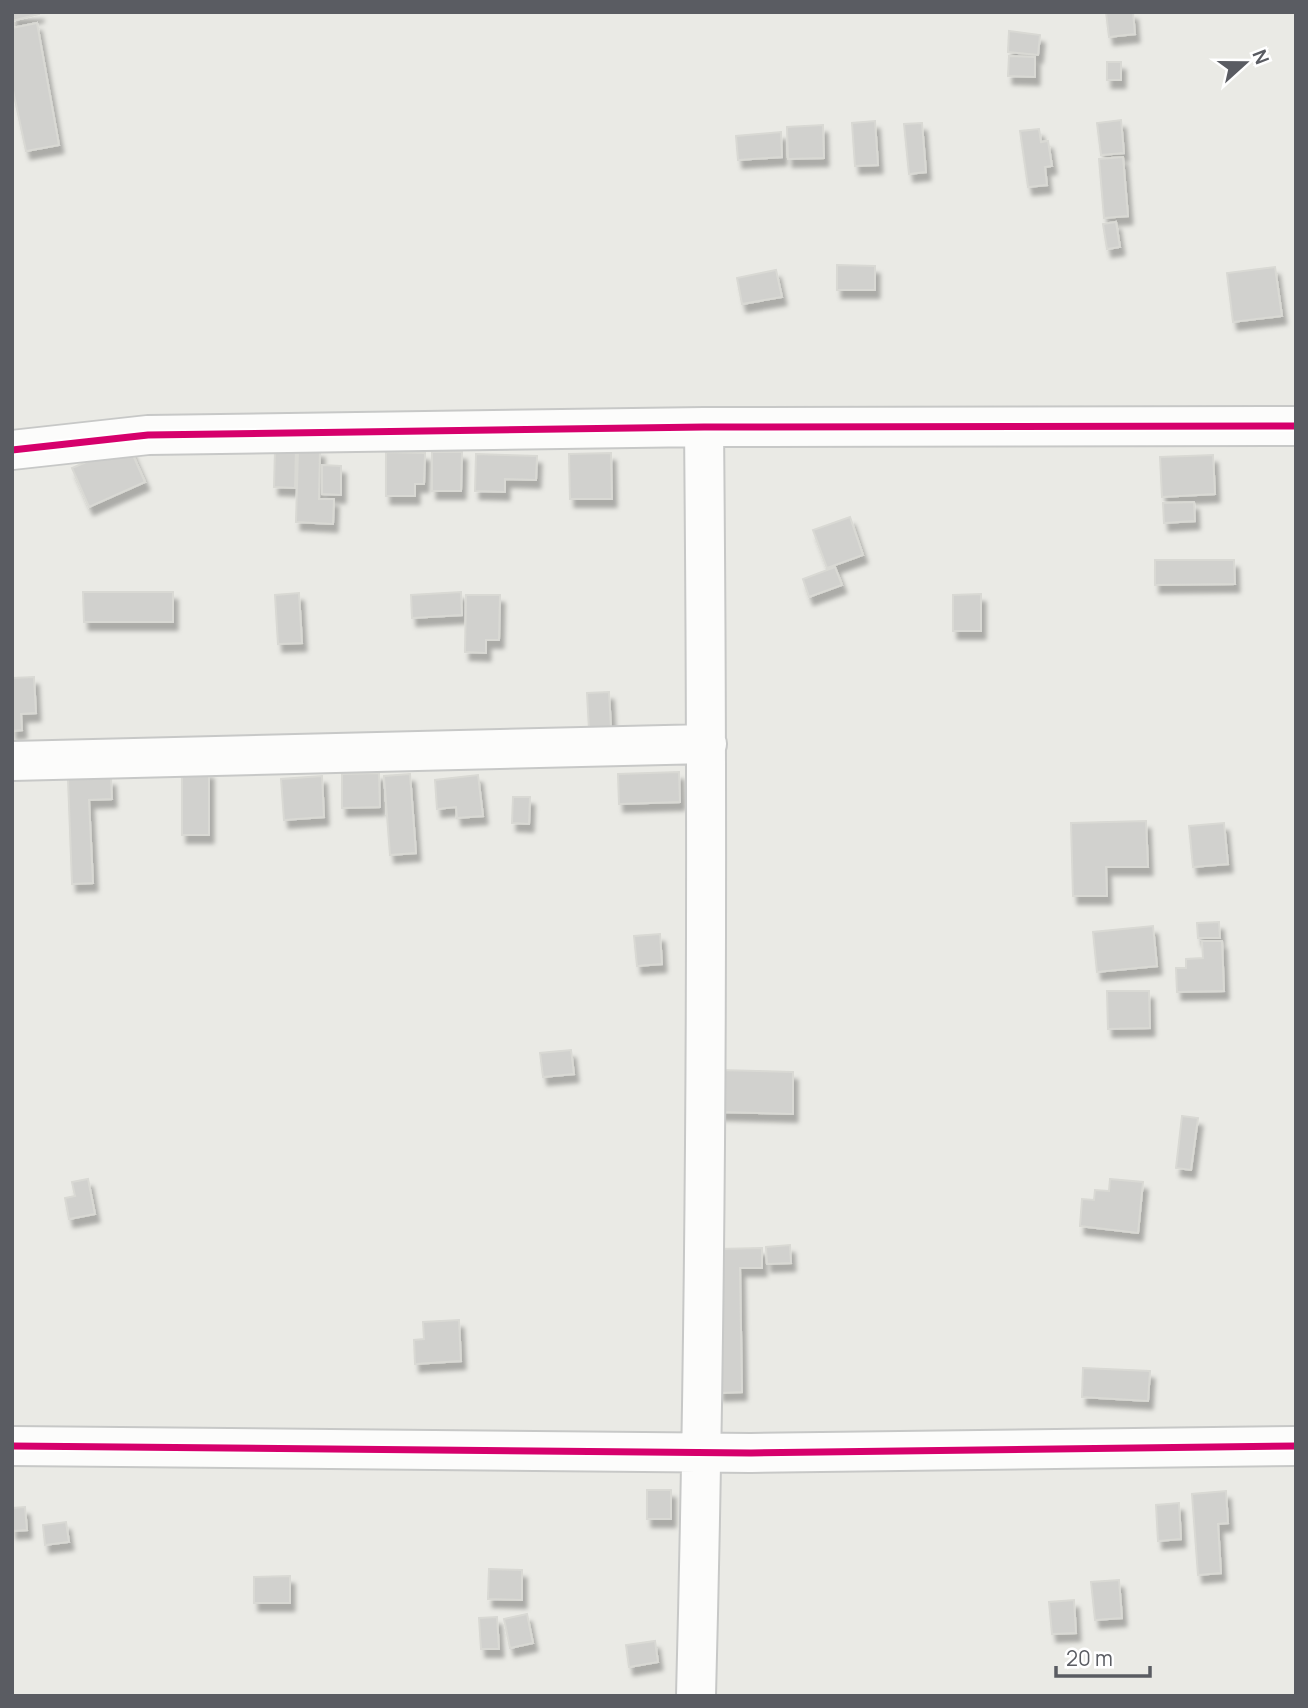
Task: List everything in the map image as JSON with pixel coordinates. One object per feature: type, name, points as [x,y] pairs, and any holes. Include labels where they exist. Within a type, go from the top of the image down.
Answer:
[{"type":"street","points":[[12,450],[148,435],[704,427],[1296,426]]},
{"type":"street","points":[[696,1696],[702,1452],[707,744],[704,427]]},
{"type":"street","points":[[12,761],[707,744]]},
{"type":"street","points":[[12,1446],[702,1452],[1296,1446]]},
{"type":"building","points":[[12,12],[39,12],[39,14],[12,21]]},
{"type":"building","points":[[1106,12],[1133,12],[1135,34],[1109,37]]},
{"type":"building","points":[[37,23],[59,145],[26,151],[12,86],[12,28]]},
{"type":"building","points":[[1009,31],[1040,35],[1038,55],[1008,52]]},
{"type":"building","points":[[1009,56],[1035,57],[1035,77],[1008,76]]},
{"type":"building","points":[[1107,62],[1121,62],[1121,80],[1107,80]]},
{"type":"building","points":[[1121,120],[1124,153],[1101,155],[1097,123]]},
{"type":"building","points":[[875,121],[878,165],[855,166],[852,123]]},
{"type":"building","points":[[922,123],[926,172],[909,174],[904,124]]},
{"type":"building","points":[[823,125],[824,158],[788,159],[787,127]]},
{"type":"building","points":[[1039,129],[1041,142],[1048,141],[1052,166],[1045,167],[1047,185],[1028,187],[1020,131]]},
{"type":"building","points":[[781,132],[782,157],[738,160],[736,136]]},
{"type":"building","points":[[1123,157],[1128,216],[1104,218],[1099,159]]},
{"type":"building","points":[[1116,222],[1120,247],[1107,249],[1103,224]]},
{"type":"building","points":[[837,265],[875,266],[875,290],[837,290]]},
{"type":"building","points":[[1275,267],[1282,316],[1233,322],[1227,273]]},
{"type":"building","points":[[776,270],[782,297],[742,304],[737,278]]},
{"type":"building","points":[[128,444],[145,482],[89,507],[72,468]]},
{"type":"building","points":[[275,450],[296,450],[295,488],[274,487]]},
{"type":"building","points":[[298,450],[320,450],[319,499],[334,499],[333,524],[296,522]]},
{"type":"building","points":[[386,452],[425,453],[424,484],[415,484],[415,496],[386,496]]},
{"type":"building","points":[[432,452],[462,452],[461,491],[432,491]]},
{"type":"building","points":[[611,453],[612,499],[570,499],[569,454]]},
{"type":"building","points":[[476,454],[537,456],[536,480],[505,479],[505,492],[475,491]]},
{"type":"building","points":[[1213,455],[1215,494],[1162,497],[1160,457]]},
{"type":"building","points":[[322,465],[341,466],[341,495],[322,494]]},
{"type":"building","points":[[1194,502],[1195,521],[1164,523],[1163,503]]},
{"type":"building","points":[[850,517],[863,555],[827,568],[813,530]]},
{"type":"building","points":[[1155,560],[1234,560],[1235,584],[1155,585]]},
{"type":"building","points":[[835,567],[842,585],[809,597],[803,579]]},
{"type":"building","points":[[83,592],[173,592],[173,622],[84,622]]},
{"type":"building","points":[[461,592],[462,615],[412,618],[411,595]]},
{"type":"building","points":[[299,593],[302,643],[278,644],[275,595]]},
{"type":"building","points":[[981,594],[981,631],[953,631],[953,595]]},
{"type":"building","points":[[466,595],[500,595],[499,640],[486,640],[486,653],[465,652]]},
{"type":"building","points":[[34,677],[36,713],[21,714],[22,730],[12,731],[12,678]]},
{"type":"building","points":[[609,692],[611,728],[589,730],[587,693]]},
{"type":"building","points":[[182,771],[209,771],[209,835],[182,835]]},
{"type":"building","points":[[679,772],[680,802],[619,804],[618,774]]},
{"type":"building","points":[[379,773],[380,807],[342,808],[342,774]]},
{"type":"building","points":[[410,774],[416,853],[390,855],[384,776]]},
{"type":"building","points":[[478,775],[483,816],[457,818],[456,807],[437,809],[435,780]]},
{"type":"building","points":[[322,776],[324,817],[284,820],[281,779]]},
{"type":"building","points":[[111,778],[112,799],[89,800],[93,883],[72,884],[68,779]]},
{"type":"building","points":[[513,797],[530,797],[529,824],[512,823]]},
{"type":"building","points":[[1146,821],[1148,867],[1106,867],[1107,896],[1073,896],[1071,823]]},
{"type":"building","points":[[1224,823],[1228,864],[1193,867],[1189,826]]},
{"type":"building","points":[[1219,922],[1220,938],[1198,938],[1197,923]]},
{"type":"building","points":[[1153,926],[1157,966],[1097,972],[1093,932]]},
{"type":"building","points":[[660,934],[662,964],[637,966],[634,936]]},
{"type":"building","points":[[1202,941],[1222,941],[1224,991],[1177,992],[1176,968],[1186,968],[1186,959],[1203,958]]},
{"type":"building","points":[[1107,991],[1149,991],[1150,1028],[1108,1029]]},
{"type":"building","points":[[571,1050],[574,1074],[543,1077],[540,1053]]},
{"type":"building","points":[[719,1070],[793,1072],[793,1114],[718,1112]]},
{"type":"building","points":[[1182,1116],[1198,1118],[1191,1170],[1176,1168]]},
{"type":"building","points":[[88,1179],[95,1214],[69,1219],[65,1198],[75,1196],[72,1182]]},
{"type":"building","points":[[1110,1179],[1143,1182],[1138,1233],[1080,1226],[1082,1199],[1094,1200],[1095,1190],[1109,1191]]},
{"type":"building","points":[[790,1245],[791,1263],[767,1264],[766,1247]]},
{"type":"building","points":[[762,1248],[762,1268],[740,1268],[742,1392],[719,1393],[718,1249]]},
{"type":"building","points":[[459,1320],[461,1361],[415,1364],[414,1340],[424,1339],[423,1322]]},
{"type":"building","points":[[1083,1368],[1150,1371],[1148,1401],[1082,1397]]},
{"type":"building","points":[[647,1490],[671,1490],[671,1519],[647,1519]]},
{"type":"building","points":[[1226,1491],[1228,1523],[1218,1524],[1221,1573],[1198,1575],[1192,1494]]},
{"type":"building","points":[[1179,1503],[1181,1539],[1158,1541],[1156,1505]]},
{"type":"building","points":[[25,1507],[27,1530],[12,1531],[12,1508]]},
{"type":"building","points":[[66,1522],[69,1542],[45,1545],[43,1525]]},
{"type":"building","points":[[489,1569],[522,1570],[522,1600],[488,1599]]},
{"type":"building","points":[[290,1576],[290,1603],[254,1603],[254,1577]]},
{"type":"building","points":[[1119,1580],[1122,1618],[1095,1620],[1091,1582]]},
{"type":"building","points":[[1074,1600],[1076,1633],[1052,1634],[1049,1602]]},
{"type":"building","points":[[527,1614],[533,1643],[510,1648],[504,1619]]},
{"type":"building","points":[[497,1617],[499,1649],[481,1649],[479,1618]]},
{"type":"building","points":[[655,1641],[658,1662],[629,1667],[626,1645]]},
{"type":"cycle path","points":[[12,450],[148,435],[704,427],[1296,426]]},
{"type":"cycle path","points":[[12,1446],[751,1453],[1296,1446]]}]
